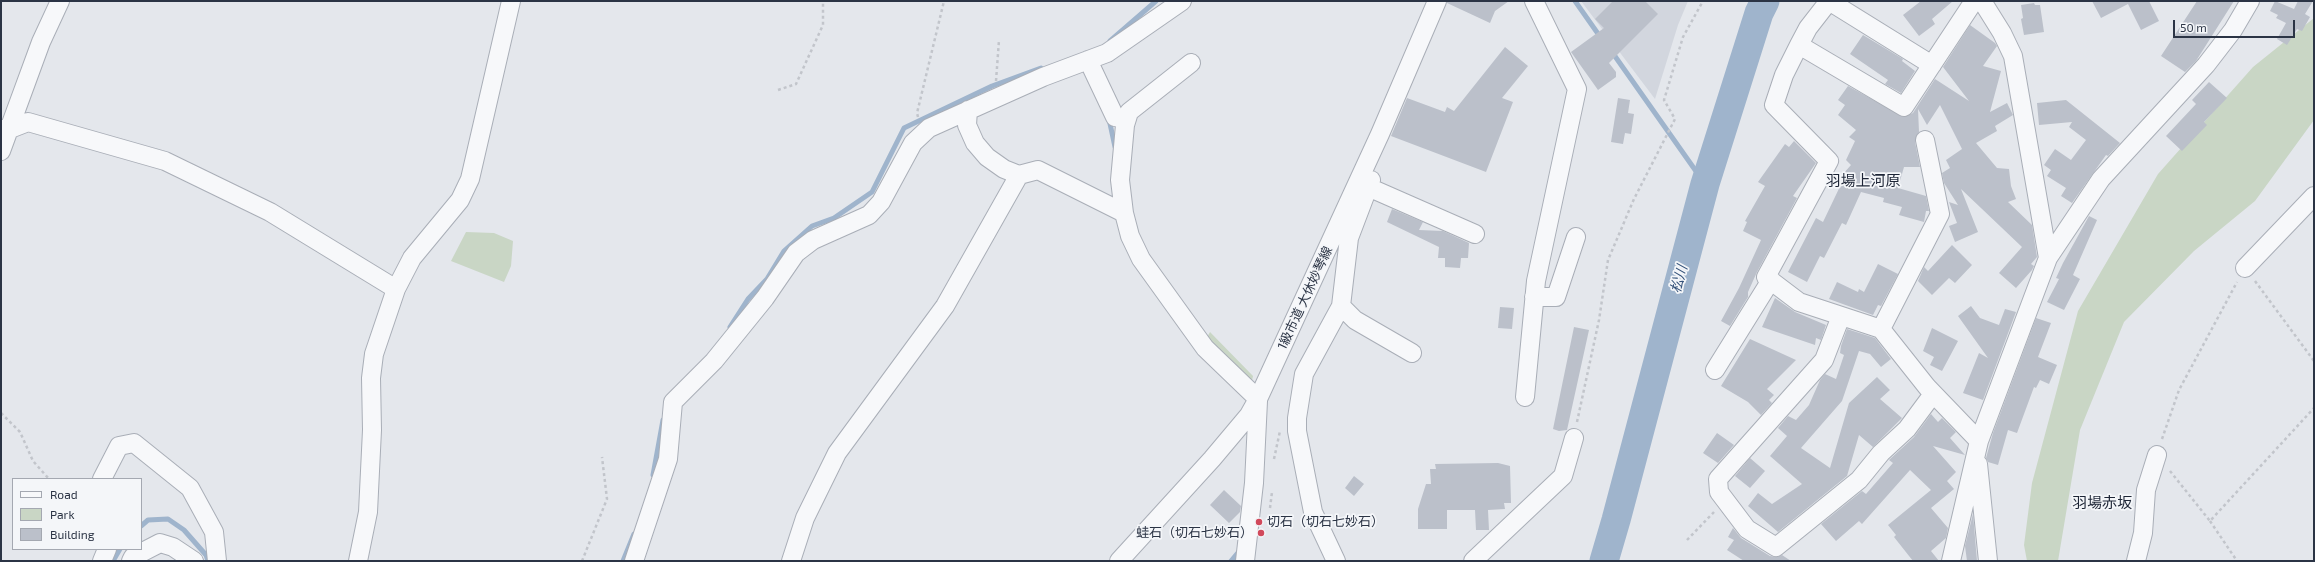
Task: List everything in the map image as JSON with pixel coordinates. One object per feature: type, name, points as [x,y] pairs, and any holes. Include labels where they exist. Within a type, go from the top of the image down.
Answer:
[{"type":"street","points":[[1,151],[6,129],[41,42],[60,1]]},
{"type":"street","points":[[358,561],[368,512],[372,430],[371,378],[374,354],[396,290],[412,258],[460,200],[470,179],[511,1]]},
{"type":"street","points":[[634,561],[668,459],[673,402],[714,361],[765,298],[796,253],[813,240],[869,215],[881,202],[913,143],[929,128],[1043,77],[1107,53],[1182,1]]},
{"type":"street","name":"1級市道 大休妙琴線","points":[[1119,561],[1212,459],[1249,415],[1258,399],[1380,134],[1437,1]]},
{"type":"street","points":[[1526,397],[1536,281],[1577,89],[1534,1]]},
{"type":"street","points":[[1932,65],[1829,1],[1808,28],[1798,45],[1784,75],[1774,105],[1829,161],[1766,277],[1799,302],[1881,329],[1978,449],[1988,561]]},
{"type":"street","points":[[1951,561],[1978,449],[2048,258],[2101,180],[2206,65],[2233,30],[2250,1]]},
{"type":"street","points":[[1798,45],[1904,108],[1932,65],[1983,2],[2013,56],[2048,258]]},
{"type":"street","points":[[1088,60],[1115,117],[1126,119]]},
{"type":"street","points":[[1191,63],[1129,112],[1126,119],[1120,180],[1124,213],[1130,236],[1141,259],[1205,348],[1258,399],[1254,483],[1245,561]]},
{"type":"street","points":[[968,110],[967,125],[975,143],[987,157],[1004,169],[1019,174],[1038,170],[1124,213]]},
{"type":"street","points":[[6,129],[28,122],[165,161],[270,212],[396,290]]},
{"type":"street","points":[[1336,561],[1312,512],[1297,431],[1297,418],[1304,374],[1341,306],[1349,238],[1379,155],[1380,134]]},
{"type":"street","points":[[1881,329],[1940,214],[1925,140]]},
{"type":"street","points":[[791,561],[806,518],[837,452],[934,323],[1019,174]]},
{"type":"street","points":[[1368,186],[1475,234]]},
{"type":"street","points":[[2245,268],[2314,196]]},
{"type":"street","points":[[1534,297],[1556,298],[1576,237]]},
{"type":"street","points":[[1715,370],[1771,280]]},
{"type":"street","points":[[1341,306],[1355,320],[1412,353]]},
{"type":"street","points":[[1841,316],[1824,360],[1718,479],[1719,492],[1747,529],[1776,547],[1859,480],[1881,453],[1907,429],[1933,394]]},
{"type":"street","points":[[1472,561],[1563,476],[1574,438]]},
{"type":"street","points":[[103,478],[119,446],[134,443],[190,488],[214,532],[217,561]]},
{"type":"street","points":[[2136,561],[2143,533],[2146,490],[2157,455]]},
{"type":"street","points":[[130,561],[143,551],[160,544],[173,547],[194,561]]},
{"type":"street","points":[[102,561],[107,550]]},
{"type":"path","points":[[778,90],[796,84],[823,25],[824,1]]},
{"type":"path","points":[[917,113],[944,1]]},
{"type":"path","points":[[1574,438],[1599,320],[1608,260],[1634,199],[1675,119],[1664,100],[1683,37],[1703,1]]},
{"type":"path","points":[[995,79],[1000,40]]},
{"type":"path","points":[[2237,561],[2210,521],[2157,455],[2179,390],[2245,268],[2314,361]]},
{"type":"path","points":[[2210,521],[2314,408]]},
{"type":"path","points":[[1,413],[20,432],[33,461],[48,478]]},
{"type":"path","points":[[582,561],[607,499],[602,457]]},
{"type":"path","points":[[1687,540],[1726,501]]},
{"type":"shaded area","points":[[1581,1],[1688,1],[1678,25],[1655,99]]},
{"type":"green space","points":[[2314,18],[2314,120],[2255,201],[2194,251],[2124,322],[2080,430],[2058,561],[2027,561],[2024,545],[2032,483],[2078,311],[2158,174],[2253,67]]},
{"type":"green space","points":[[466,232],[494,233],[513,241],[511,266],[504,282],[451,261]]},
{"type":"green space","points":[[1210,332],[1253,376],[1251,385],[1205,341]]},
{"type":"building","points":[[1447,1],[1509,1],[1495,11],[1490,23],[1447,3]]},
{"type":"building","points":[[1613,1],[1645,1],[1658,14],[1609,63],[1616,72],[1616,77],[1598,90],[1571,52],[1604,28],[1595,19]]},
{"type":"building","points":[[1921,1],[1953,1],[1932,19],[1935,24],[1919,36],[1903,15]]},
{"type":"building","points":[[2092,1],[2149,1],[2159,21],[2141,30],[2128,4],[2101,18]]},
{"type":"building","points":[[2197,1],[2234,1],[2196,61],[2185,72],[2161,56]]},
{"type":"building","points":[[2275,1],[2294,9],[2298,1],[2313,1],[2305,14],[2310,17],[2302,31],[2297,29],[2287,45],[2277,39],[2286,23],[2276,18],[2278,15],[2270,11]]},
{"type":"building","points":[[2034,3],[2035,5],[2040,5],[2044,32],[2024,35],[2021,19],[2023,18],[2021,5]]},
{"type":"building","points":[[1970,25],[1997,46],[1983,66],[2001,71],[1990,112],[2007,103],[2013,115],[1995,126],[1997,131],[1976,143],[1997,168],[2009,169],[2011,186],[2016,199],[2008,202],[2032,225],[2037,257],[2031,264],[2034,266],[2032,270],[2016,288],[1999,273],[2022,247],[1961,189],[1978,232],[1955,242],[1949,226],[1957,223],[1949,202],[1958,205],[1944,183],[1942,173],[1950,168],[1946,160],[1962,149],[1940,105],[1927,125],[1918,109],[1919,132],[1915,142],[1920,167],[1904,167],[1898,188],[1926,196],[1929,211],[1926,211],[1924,222],[1899,215],[1902,207],[1883,202],[1884,198],[1861,192],[1846,225],[1842,223],[1824,258],[1820,256],[1807,282],[1788,272],[1816,218],[1823,222],[1845,176],[1843,174],[1851,165],[1846,160],[1855,141],[1849,137],[1856,130],[1838,115],[1845,105],[1838,100],[1848,86],[1904,117],[1913,113],[1935,79],[1969,101],[1943,67]]},
{"type":"building","points":[[1863,35],[1903,59],[1902,61],[1915,71],[1901,93],[1885,84],[1888,80],[1850,54]]},
{"type":"building","points":[[1505,47],[1528,66],[1502,98],[1513,102],[1486,172],[1391,136],[1407,98],[1445,112],[1447,107],[1454,111]]},
{"type":"building","points":[[2209,82],[2227,98],[2204,122],[2207,125],[2182,151],[2166,136],[2196,104],[2192,100]]},
{"type":"building","points":[[1618,98],[1630,100],[1628,113],[1634,114],[1631,134],[1625,133],[1623,144],[1611,142]]},
{"type":"building","points":[[2066,100],[2120,143],[2108,156],[2106,155],[2072,203],[2061,196],[2066,188],[2047,176],[2051,170],[2044,165],[2055,149],[2071,160],[2086,140],[2069,127],[2072,122],[2039,125],[2037,103]]},
{"type":"building","points":[[1794,141],[1816,163],[1793,196],[1797,198],[1757,272],[1748,292],[1748,297],[1730,326],[1721,321],[1739,288],[1761,240],[1743,231],[1747,222],[1745,221],[1765,186],[1758,182],[1785,144],[1789,147]]},
{"type":"building","points":[[1392,209],[1423,222],[1419,230],[1443,231],[1469,243],[1468,258],[1461,258],[1460,268],[1445,267],[1445,258],[1438,258],[1439,247],[1387,222]]},
{"type":"building","points":[[2089,216],[2097,220],[2073,275],[2080,279],[2064,310],[2047,302],[2059,279],[2056,278],[2063,263]]},
{"type":"building","points":[[1952,245],[1972,265],[1955,283],[1949,278],[1932,295],[1918,281],[1924,267],[1928,271]]},
{"type":"building","points":[[1878,264],[1898,274],[1881,306],[1878,305],[1873,315],[1829,299],[1837,282],[1858,292],[1859,289],[1864,292]]},
{"type":"building","points":[[1775,298],[1795,312],[1826,325],[1821,340],[1816,338],[1815,345],[1762,327]]},
{"type":"building","points":[[1971,306],[1980,318],[1999,325],[2005,309],[2016,312],[1983,400],[1963,393],[1979,353],[1988,358],[1958,316]]},
{"type":"building","points":[[1500,307],[1514,308],[1512,329],[1498,328]]},
{"type":"building","points":[[2036,318],[2051,323],[2038,357],[2057,365],[2049,384],[2040,380],[2036,388],[2034,387],[2017,433],[2008,430],[1998,465],[1988,462],[1986,458],[1993,433]]},
{"type":"building","points":[[1574,327],[1589,330],[1567,430],[1559,431],[1553,429]]},
{"type":"building","points":[[1932,328],[1958,341],[1942,371],[1930,365],[1934,357],[1923,351]]},
{"type":"building","points":[[1847,329],[1875,338],[1891,359],[1881,367],[1870,354],[1859,351],[1842,401],[1801,448],[1830,468],[1849,403],[1877,377],[1890,390],[1880,399],[1902,418],[1873,447],[1859,435],[1847,476],[1778,532],[1748,506],[1758,493],[1772,504],[1802,484],[1770,456],[1787,436],[1778,428],[1788,416],[1796,420],[1809,405],[1820,380],[1825,374],[1836,379],[1844,355],[1840,353]]},
{"type":"building","points":[[1750,339],[1796,360],[1767,389],[1774,395],[1769,400],[1772,403],[1761,415],[1748,402],[1721,386]]},
{"type":"building","points":[[1931,414],[1938,422],[1942,418],[1956,432],[1950,438],[1965,455],[1933,446],[1956,472],[1947,481],[1954,489],[1931,508],[1948,528],[1946,538],[1931,551],[1939,561],[1913,561],[1894,537],[1896,535],[1888,525],[1931,490],[1910,470],[1862,524],[1859,521],[1836,541],[1821,524],[1862,491],[1866,494],[1893,463],[1889,460],[1914,437]]},
{"type":"building","points":[[1717,433],[1734,445],[1718,463],[1703,453]]},
{"type":"building","points":[[1750,458],[1765,471],[1750,488],[1735,476]]},
{"type":"building","points":[[1498,463],[1510,466],[1511,503],[1504,503],[1505,509],[1488,510],[1489,530],[1476,530],[1475,510],[1447,510],[1447,529],[1418,529],[1418,509],[1426,484],[1431,484],[1430,469],[1436,469],[1435,464]]},
{"type":"building","points":[[1354,476],[1364,484],[1354,496],[1345,488]]},
{"type":"building","points":[[1224,490],[1241,506],[1240,512],[1229,523],[1210,505]]},
{"type":"building","points":[[1973,514],[1977,561],[1967,561],[1965,546]]},
{"type":"building","points":[[1733,528],[1741,538],[1770,556],[1776,557],[1782,555],[1791,561],[1744,561],[1727,550],[1734,540],[1728,537]]},
{"type":"waterway","points":[[1110,41],[1156,1]]},
{"type":"waterway","points":[[1575,1],[1601,38]]},
{"type":"waterway","name":"松川","points":[[1604,561],[1705,184],[1759,13],[1765,1]]},
{"type":"waterway","points":[[1612,52],[1705,184]]},
{"type":"waterway","points":[[730,327],[748,299],[767,279],[784,251],[812,226],[834,218],[872,192],[904,128],[992,86],[1041,68]]},
{"type":"waterway","points":[[1109,119],[1115,147]]},
{"type":"waterway","points":[[653,475],[663,420]]},
{"type":"waterway","points":[[142,525],[148,520],[168,519],[184,530],[206,555],[208,561]]},
{"type":"waterway","points":[[623,561],[634,534]]},
{"type":"waterway","points":[[1231,561],[1241,549]]},
{"type":"waterway","points":[[113,561],[119,550]]},
{"type":"place","name":"切石（切石七妙石）","points":[[1259,522]]},
{"type":"place","name":"蛙石（切石七妙石）","points":[[1261,533]]},
{"type":"district","name":"羽場上河原","points":[[1863,181]]},
{"type":"district","name":"羽場赤坂","points":[[2102,503]]}]
